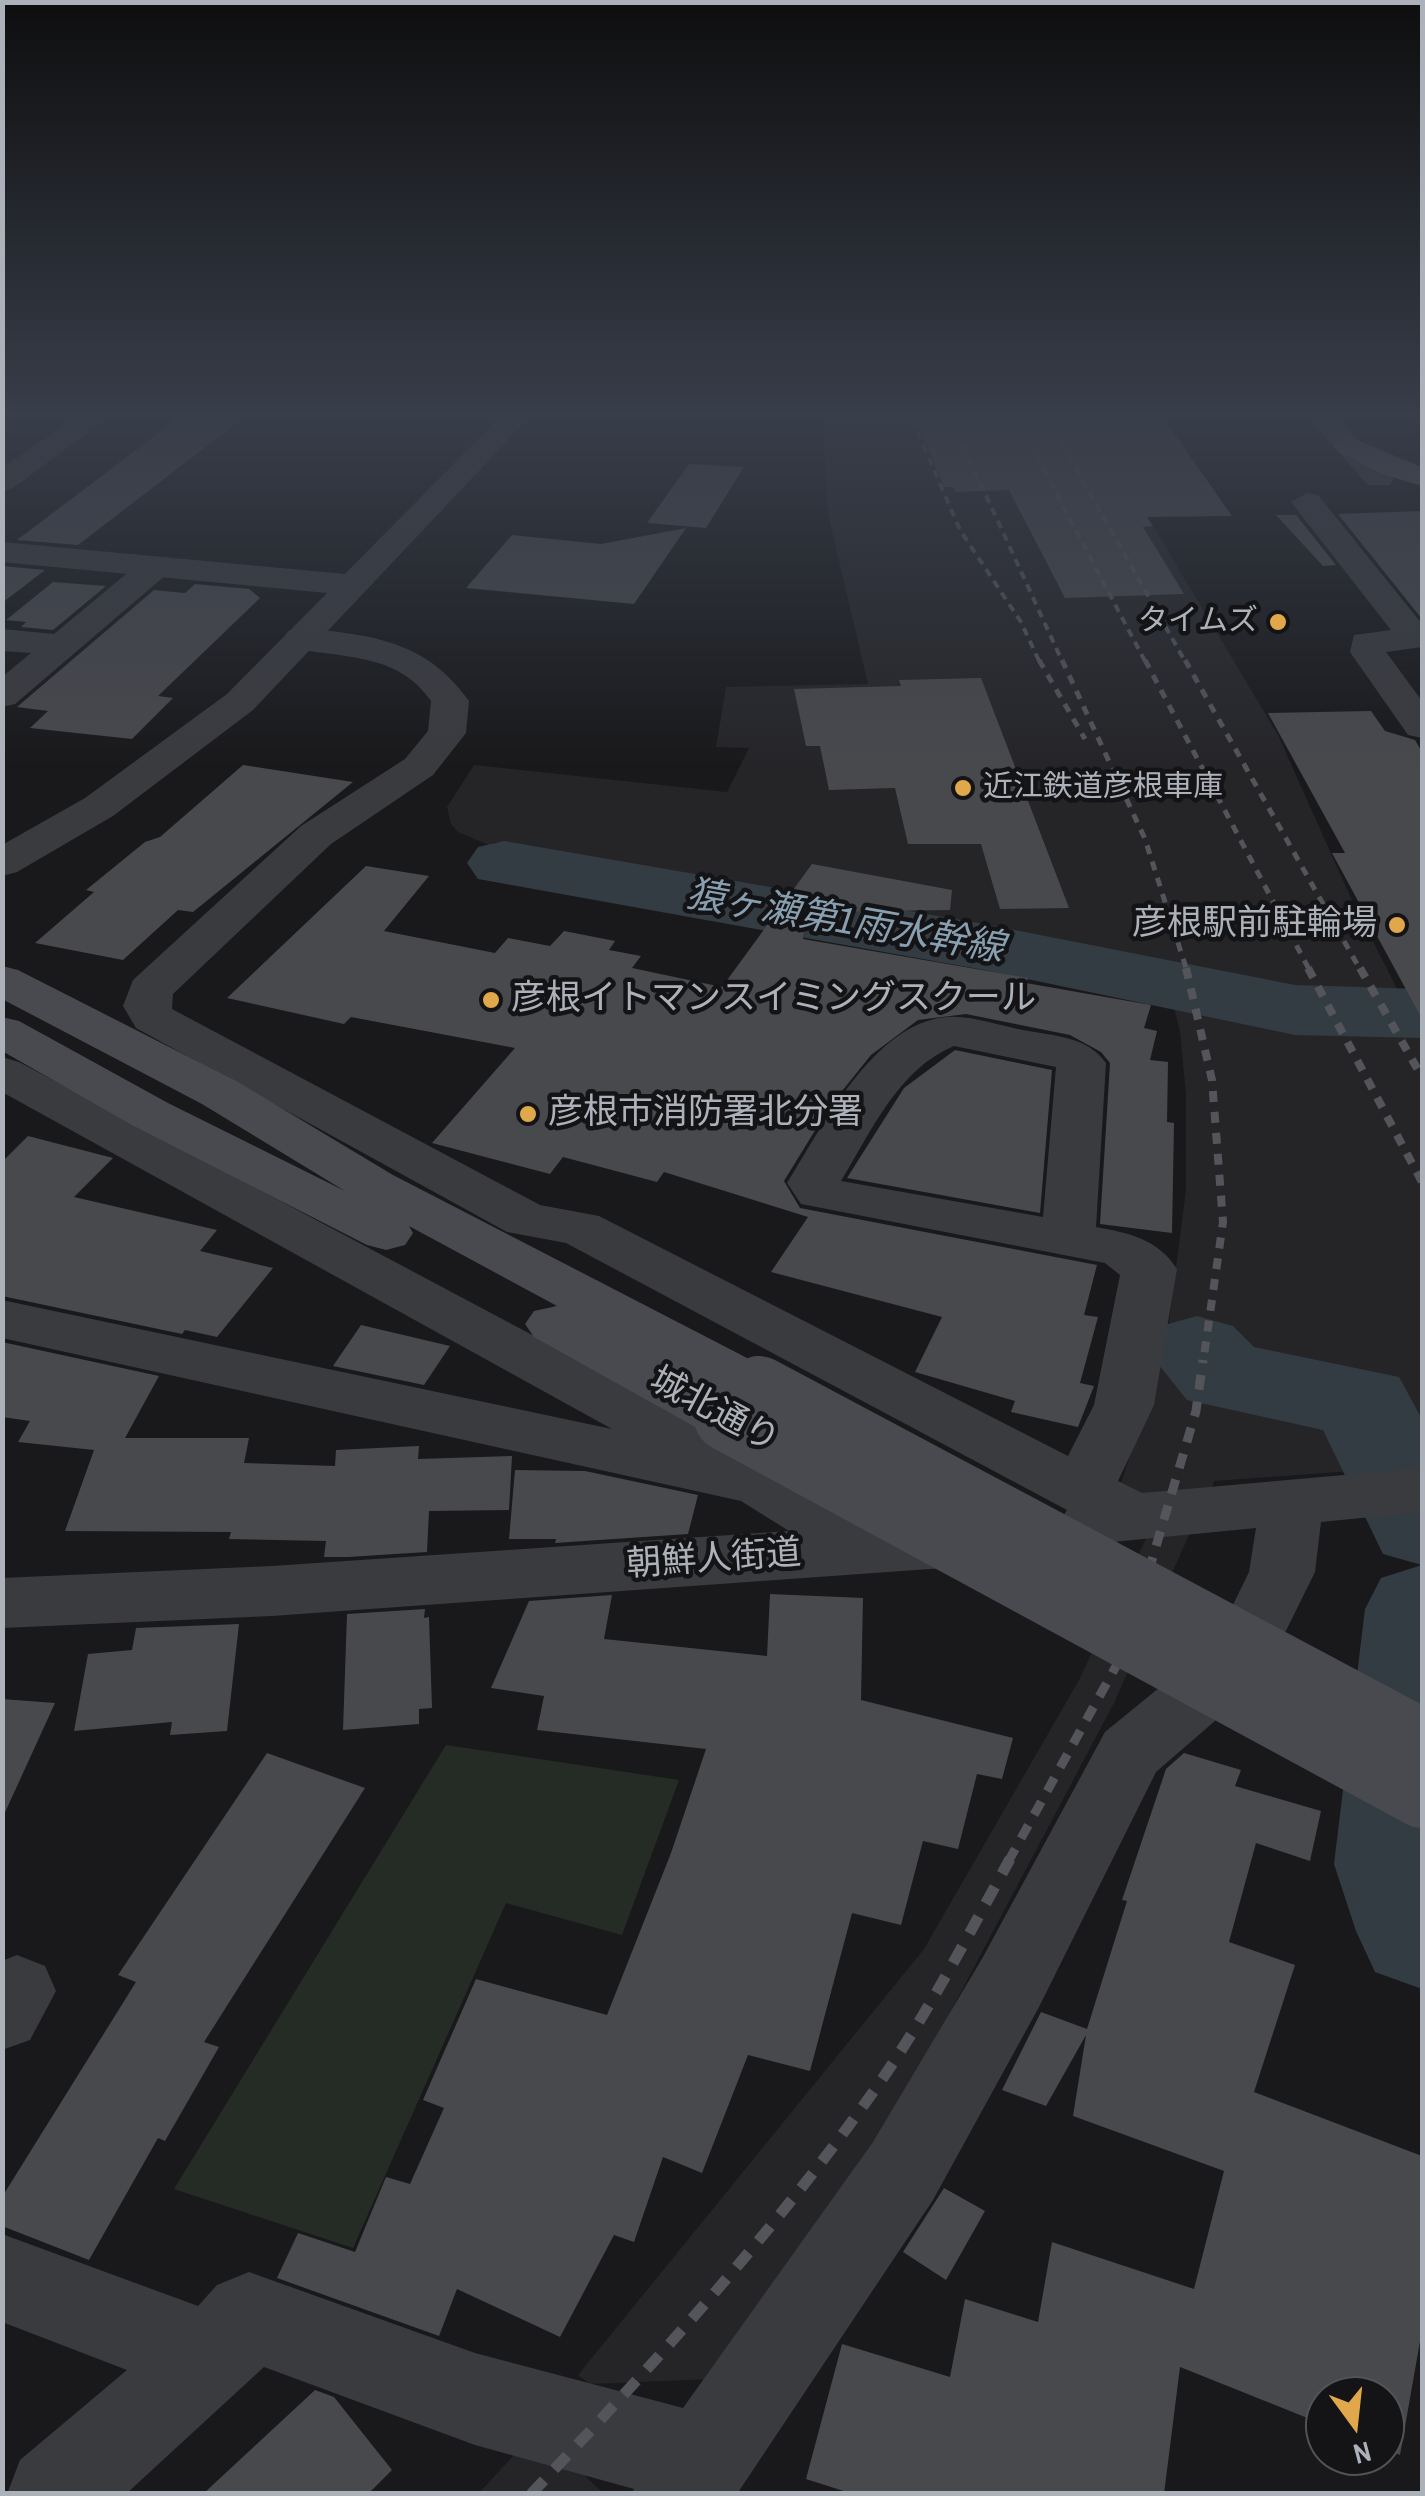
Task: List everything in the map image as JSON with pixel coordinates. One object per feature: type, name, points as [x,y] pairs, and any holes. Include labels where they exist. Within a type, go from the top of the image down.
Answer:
[{"type":"main road","name":"城北通り","points":[[2,980],[220,1093],[743,1404],[1422,1795]]},
{"type":"main road","name":"城北通り","points":[[2,1031],[1422,1742]]},
{"type":"street","points":[[2,864],[99,807],[240,702],[402,535]]},
{"type":"street","points":[[1335,535],[1418,637]]},
{"type":"street","points":[[2,552],[354,585]]},
{"type":"street","points":[[2,696],[155,567]]},
{"type":"street","points":[[1418,637],[1367,643],[1368,652],[1422,727]]},
{"type":"street","points":[[301,639],[369,648],[414,664],[433,677],[450,700],[447,733],[420,767],[316,835],[150,990],[147,1006],[153,1018],[526,1220],[580,1228],[1105,1502],[1149,1269],[1122,1249],[1068,1239],[820,1192],[813,1183],[889,1068],[934,1036],[949,1032],[1068,1053],[1081,1062],[1068,1239]]},
{"type":"street","points":[[2,640],[64,646]]},
{"type":"street","points":[[2,1072],[759,1484],[870,1549]]},
{"type":"street","points":[[2,1319],[759,1484]]},
{"type":"street","name":"朝鮮人街道","points":[[2,1603],[272,1591],[966,1543],[1105,1502],[1167,1516],[1422,1490]]},
{"type":"street","points":[[54,2494],[212,2357],[249,2318],[691,2477],[903,2171],[1011,1982],[1130,1752],[1222,1675],[1250,1635],[1319,1499]]},
{"type":"street","points":[[2,2278],[212,2357]]},
{"type":"shaded area","points":[[833,535],[1159,535],[1278,735],[1350,896],[1422,1038],[1422,1466],[1214,1481],[1210,1495],[1195,1505],[1189,1535],[1114,1703],[909,2090],[711,2379],[590,2384],[578,2375],[924,1949],[1079,1680],[1150,1530],[1121,1483],[1166,1345],[1186,1190],[1186,1095],[1180,1031],[1164,970],[494,842],[491,846],[458,832],[451,824],[447,807],[474,765],[727,792],[749,748],[716,747],[726,687],[868,684]]},
{"type":"shaded area","points":[[446,1745],[679,1780],[622,1935],[506,1903],[353,2248],[174,2189]]},
{"type":"shaded area","points":[[514,2455],[582,2473],[603,2493],[478,2494]]},
{"type":"building","points":[[23,535],[90,535],[78,545],[17,540]]},
{"type":"building","points":[[512,535],[601,544],[646,535],[681,535],[634,604],[466,588]]},
{"type":"building","points":[[1033,535],[1148,535],[1184,594],[1065,598]]},
{"type":"building","points":[[1295,535],[1312,535],[1336,565],[1323,566]]},
{"type":"building","points":[[1355,535],[1422,535],[1422,619]]},
{"type":"building","points":[[2,566],[45,570],[2,603]]},
{"type":"building","points":[[53,582],[106,586],[53,630],[21,627],[26,622],[6,620]]},
{"type":"building","points":[[195,584],[249,589],[260,598],[158,696],[173,698],[132,739],[30,728],[48,711],[17,707],[154,590],[185,593]]},
{"type":"building","name":"近江鉄道彦根車庫","points":[[981,678],[1069,908],[1000,909],[981,844],[908,844],[895,788],[829,790],[820,746],[806,746],[794,689],[901,686],[899,680]]},
{"type":"building","points":[[1371,711],[1385,731],[1415,740],[1422,752],[1422,1019],[1332,853],[1345,853],[1268,713]]},
{"type":"building","points":[[243,765],[353,782],[193,912],[178,910],[123,960],[35,943],[94,892],[86,890],[145,842],[160,837]]},
{"type":"building","points":[[812,864],[952,890],[950,910],[805,912],[803,939],[1028,978],[1026,983],[1151,1005],[1144,1028],[1157,1031],[1150,1060],[1168,1062],[1167,1122],[1174,1123],[1172,1233],[1100,1224],[1110,1063],[1101,1052],[1070,1035],[966,1014],[918,1020],[871,1055],[830,1106],[784,1181],[800,1208],[1097,1265],[1084,1315],[1098,1317],[1080,1383],[1094,1386],[1078,1427],[1011,1412],[1015,1401],[915,1372],[942,1317],[771,1272],[808,1217],[664,1172],[657,1182],[563,1157],[550,1174],[432,1143],[515,1048],[351,1017],[344,1024],[227,998],[366,866],[429,876],[384,931],[495,953],[508,938],[550,946],[564,931],[615,941],[609,950],[641,956],[632,968],[722,987]]},
{"type":"building","points":[[955,1050],[1052,1070],[1040,1213],[847,1178],[904,1088]]},
{"type":"building","points":[[28,1136],[113,1158],[74,1197],[217,1230],[200,1251],[273,1268],[217,1337],[185,1330],[182,1334],[2,1296],[2,1162]]},
{"type":"building","points":[[361,1325],[450,1346],[424,1385],[333,1366]]},
{"type":"building","points":[[2,1342],[159,1376],[125,1438],[249,1438],[244,1463],[335,1466],[336,1450],[419,1446],[418,1459],[512,1456],[509,1510],[429,1511],[427,1552],[348,1557],[324,1557],[326,1541],[229,1539],[231,1532],[65,1531],[94,1450],[18,1442],[30,1421],[2,1417]]},
{"type":"building","points":[[515,1470],[585,1471],[698,1495],[688,1534],[555,1543],[556,1539],[509,1539]]},
{"type":"building","points":[[770,1594],[863,1598],[861,1700],[1013,1738],[1002,1779],[977,1774],[958,1849],[923,1841],[901,1925],[852,1913],[810,2071],[748,2055],[702,2173],[663,2157],[634,2242],[614,2235],[560,2337],[457,2289],[439,2336],[277,2278],[298,2233],[355,2252],[386,2177],[410,2184],[444,2108],[423,2100],[476,1979],[607,2015],[671,1853],[706,1749],[537,1730],[544,1696],[491,1688],[529,1601],[612,1595],[604,1639],[767,1656]]},
{"type":"building","points":[[425,1609],[424,1618],[429,1617],[432,1708],[419,1709],[419,1724],[343,1730],[347,1614]]},
{"type":"building","points":[[239,1624],[227,1731],[170,1735],[172,1722],[74,1731],[88,1654],[132,1650],[136,1628]]},
{"type":"building","points":[[2,1699],[55,1703],[2,1819]]},
{"type":"building","points":[[267,1753],[365,1788],[204,2042],[219,2047],[165,2141],[158,2138],[89,2260],[2,2226],[2,2197],[136,1982],[118,1975]]},
{"type":"building","points":[[1184,1753],[1241,1770],[1235,1786],[1321,1811],[1310,1861],[1256,1843],[1229,1942],[1295,1965],[1254,2092],[1422,2156],[1422,2330],[1405,2427],[1405,2376],[1305,2376],[1305,2417],[1180,2367],[1164,2494],[853,2494],[806,2479],[842,2344],[950,2377],[965,2299],[1038,2322],[1052,2242],[1194,2289],[1224,2171],[1073,2116],[1086,2035],[1046,2106],[1002,2090],[1041,2012],[1087,2029],[1127,1901],[1122,1900],[1166,1769]]},
{"type":"building","points":[[944,2188],[985,2211],[946,2280],[903,2252]]},
{"type":"building","points":[[315,2390],[334,2397],[392,2470],[368,2494],[203,2494]]},
{"type":"waterway","name":"猿ヶ瀬第1雨水幹線","points":[[504,863],[984,947],[1295,1010],[1422,1014]]},
{"type":"waterway","points":[[1197,1350],[1223,1376],[1362,1402],[1422,1525]]},
{"type":"waterway","points":[[1422,1609],[1399,1864],[1422,1931]]},
{"type":"railway","points":[[964,535],[1021,622],[1040,663]]},
{"type":"railway","points":[[1004,535],[1063,663]]},
{"type":"railway","points":[[1079,535],[1146,663]]},
{"type":"railway","points":[[1114,535],[1186,663]]},
{"type":"railway","points":[[1039,660],[1085,739]]},
{"type":"railway","points":[[1062,660],[1145,839],[1187,971]]},
{"type":"railway","points":[[1145,660],[1310,971]]},
{"type":"railway","points":[[1185,660],[1361,971]]},
{"type":"railway","points":[[1186,968],[1212,1080],[1223,1222],[1203,1363]]},
{"type":"railway","points":[[1308,968],[1422,1182]]},
{"type":"railway","points":[[1360,968],[1422,1077]]},
{"type":"railway","points":[[1008,1862],[1126,1648],[1196,1411],[1203,1360]]},
{"type":"railway","points":[[531,2494],[708,2300],[832,2148],[909,2038],[1010,1859]]},
{"type":"place","name":"タイムズ","points":[[1278,622]]},
{"type":"place","name":"近江鉄道彦根車庫","points":[[963,788]]},
{"type":"place","name":"彦根駅前駐輪場","points":[[1397,925]]},
{"type":"place","name":"彦根イトマンスイミングスクール","points":[[491,1000]]},
{"type":"place","name":"彦根市消防署北分署","points":[[528,1114]]}]
